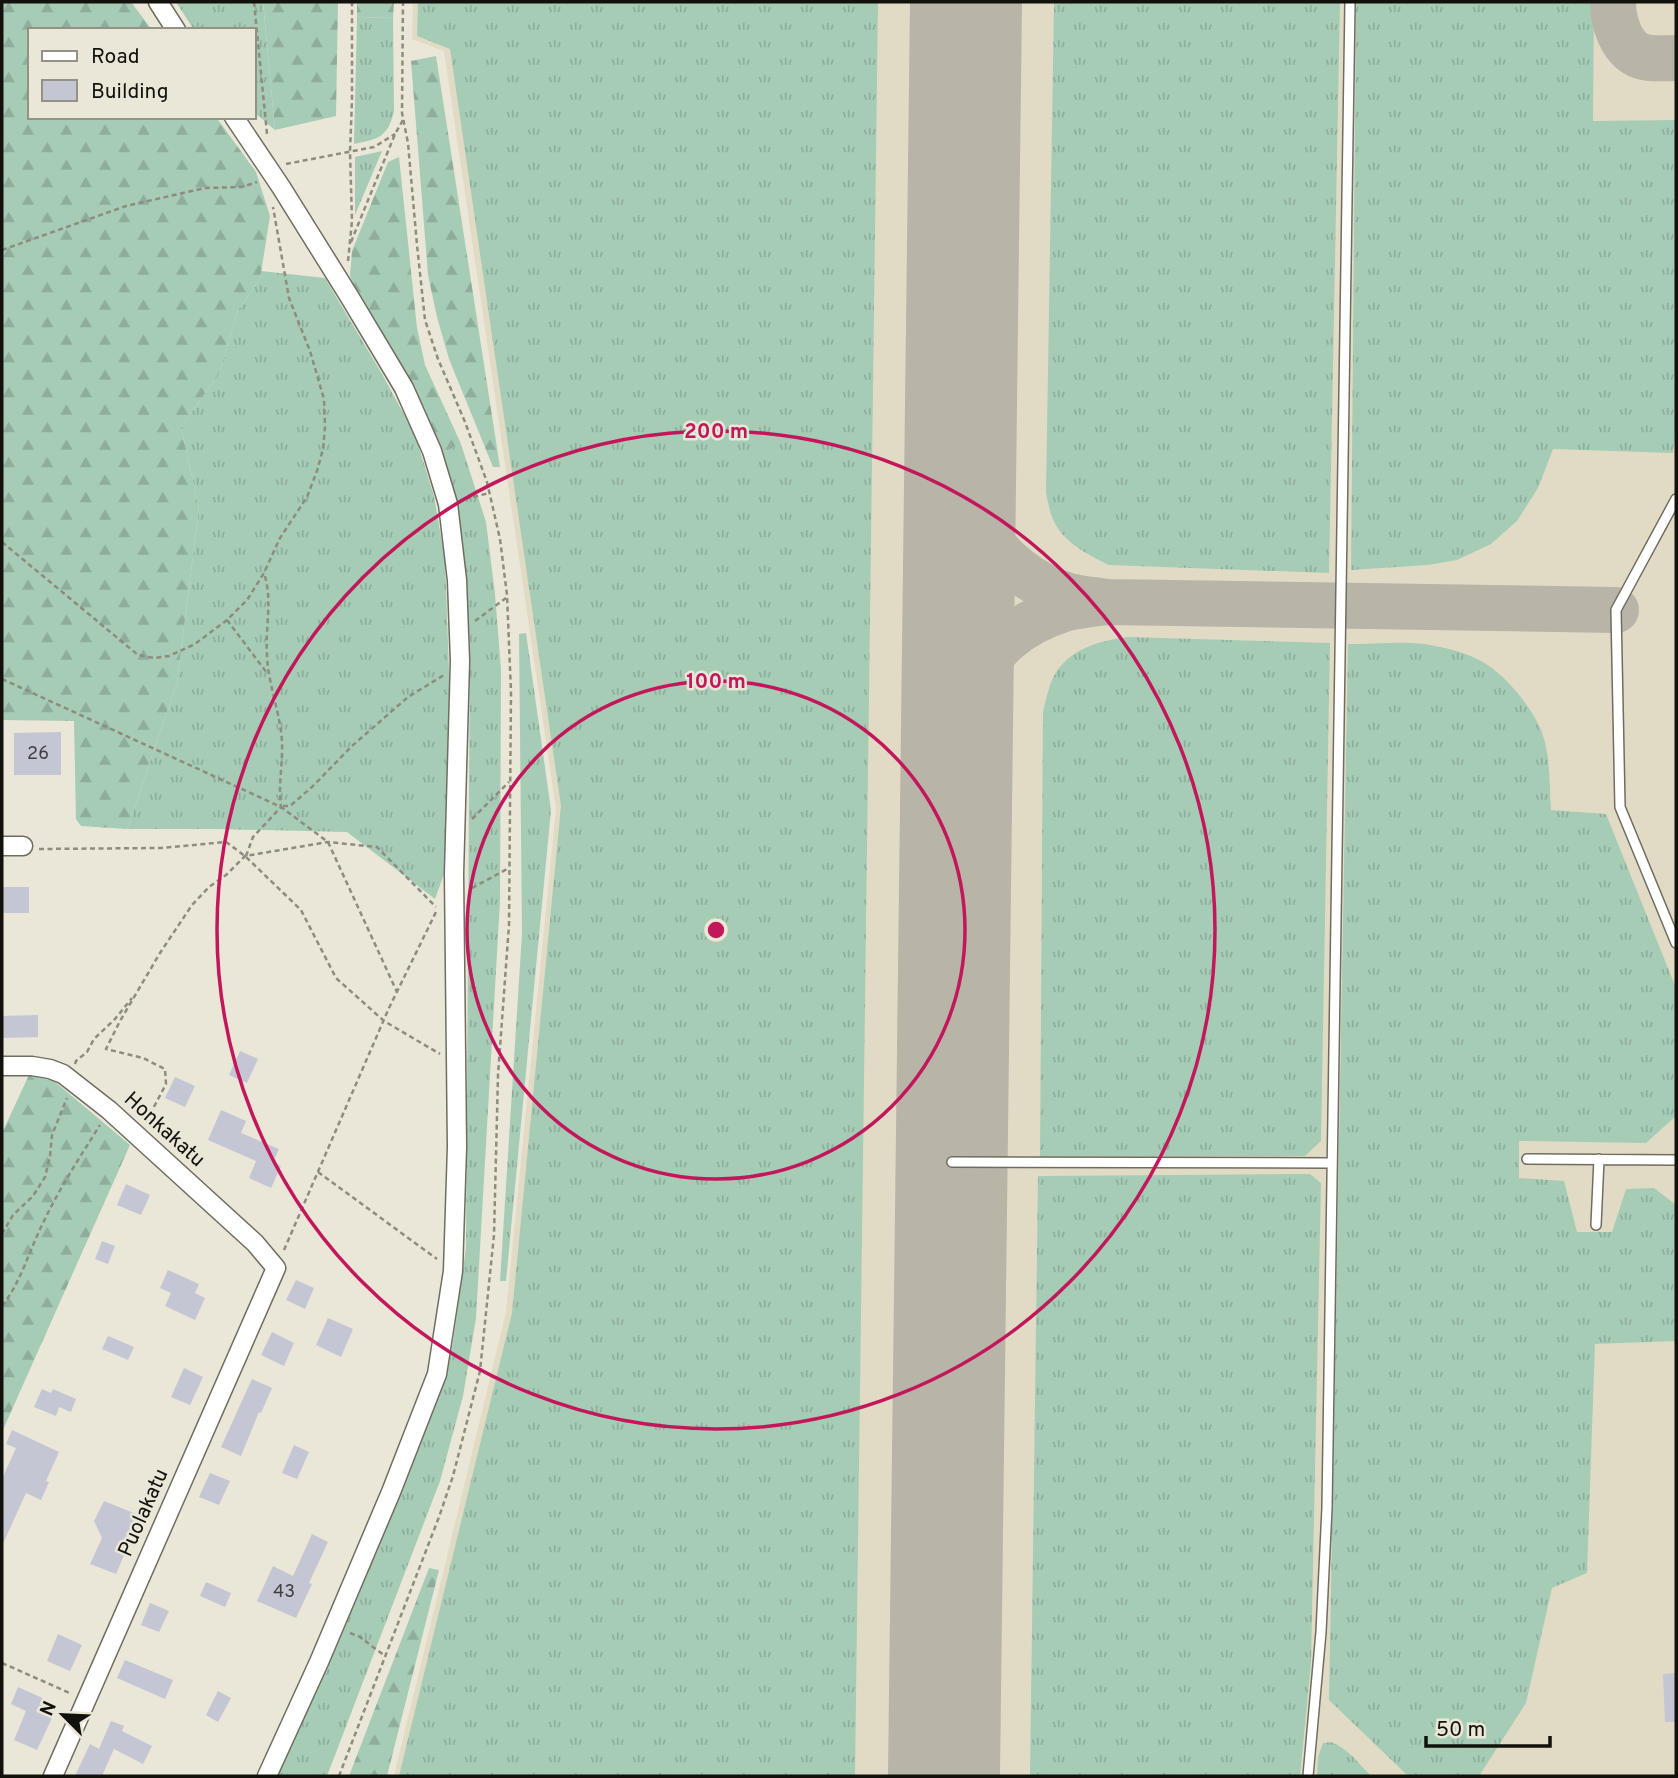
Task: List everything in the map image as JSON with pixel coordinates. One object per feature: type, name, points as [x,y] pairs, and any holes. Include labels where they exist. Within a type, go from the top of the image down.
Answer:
[{"type":"street","points":[[158,2],[175,28]]},
{"type":"street","points":[[235,119],[349,296],[404,388],[432,452],[448,504],[457,580],[460,662],[454,898],[457,1147],[453,1271],[437,1374],[334,1627],[267,1776]]},
{"type":"street","points":[[2,846],[23,846]]},
{"type":"street","name":"Honkakatu","points":[[2,1066],[50,1069],[74,1082],[109,1110],[255,1243],[276,1268]]},
{"type":"street","name":"Puolakatu","points":[[53,1776],[276,1268]]},
{"type":"lane","points":[[1308,1776],[1326,1532],[1350,2]]},
{"type":"lane","points":[[1676,499],[1616,610],[1620,807],[1676,943]]},
{"type":"lane","points":[[1527,1159],[1676,1160]]},
{"type":"lane","points":[[1596,1225],[1599,1159]]},
{"type":"lane","points":[[952,1162],[1332,1163]]},
{"type":"path","points":[[2,542],[138,655],[154,659],[169,656],[195,644],[227,620],[247,600],[264,573],[280,538],[307,497],[323,449],[324,399],[314,363],[289,298],[275,223],[254,2]]},
{"type":"path","points":[[349,296],[347,258],[352,221],[352,2]]},
{"type":"path","points":[[349,248],[403,120]]},
{"type":"path","points":[[2,250],[126,206],[205,188],[242,187],[256,183],[270,170],[290,162],[374,147],[395,134]]},
{"type":"path","points":[[448,504],[489,493]]},
{"type":"path","points":[[264,573],[270,608],[266,637],[268,674],[282,741],[279,790],[281,807]]},
{"type":"path","points":[[459,633],[507,597]]},
{"type":"path","points":[[227,620],[268,674]]},
{"type":"path","points":[[138,1138],[166,1084],[165,1069],[143,1058],[106,1049],[138,990],[191,905],[246,856],[253,837],[281,807],[290,806],[408,697],[460,662]]},
{"type":"path","points":[[2,679],[281,807],[328,842],[397,992]]},
{"type":"path","points":[[455,837],[509,781]]},
{"type":"path","points":[[23,846],[35,849],[161,848],[226,842],[246,856],[302,910],[337,978],[384,1021],[456,1063]]},
{"type":"path","points":[[246,856],[328,842],[377,847],[438,908],[397,992],[276,1268]]},
{"type":"path","points":[[454,898],[509,868]]},
{"type":"path","points":[[2,1234],[13,1214],[33,1196],[45,1177],[52,1135],[74,1082],[76,1061],[87,1052],[94,1039],[138,990]]},
{"type":"path","points":[[2,1306],[16,1284],[42,1224],[60,1191],[109,1110]]},
{"type":"path","points":[[318,1172],[453,1271]]},
{"type":"path","points":[[334,1627],[360,1637],[385,1656]]},
{"type":"path","points":[[2,1663],[87,1700]]},
{"type":"shaded area","points":[[413,2],[1676,2],[1676,1776],[394,1776],[506,1312],[556,809],[444,51],[412,39]]},
{"type":"green space","points":[[2,2],[131,2],[150,28],[28,28],[28,119],[217,119],[256,172],[270,216],[260,279],[238,310],[219,374],[181,427],[199,508],[177,683],[127,829],[81,826],[76,819],[74,721],[2,720]]},
{"type":"green space","points":[[176,2],[263,2],[275,130],[256,114],[256,28],[193,28]]},
{"type":"green space","points":[[263,2],[338,2],[336,116],[275,130]]},
{"type":"green space","points":[[357,2],[394,2],[393,17],[357,18]]},
{"type":"green space","points":[[418,2],[878,2],[855,1776],[399,1776],[512,1313],[561,806],[450,49],[417,36]]},
{"type":"green space","points":[[1054,2],[1340,2],[1329,573],[1109,565],[1074,545],[1055,523],[1046,492]]},
{"type":"green space","points":[[1356,2],[1594,2],[1593,121],[1676,120],[1676,427],[1673,453],[1553,449],[1538,488],[1517,521],[1491,544],[1457,560],[1428,565],[1351,570]]},
{"type":"green space","points":[[393,17],[392,120],[381,135],[354,144],[357,18]]},
{"type":"green space","points":[[436,56],[500,467],[493,467],[449,359],[428,275],[411,61]]},
{"type":"green space","points":[[382,151],[355,215],[355,157]]},
{"type":"green space","points":[[399,157],[417,328],[425,365],[461,444],[441,453],[404,368],[355,289],[350,276],[352,251],[388,162]]},
{"type":"green space","points":[[261,271],[325,278],[415,435],[434,496],[445,560],[450,700],[449,860],[435,899],[347,832],[127,829],[177,683],[199,508],[181,427],[219,374],[238,310],[260,279]]},
{"type":"green space","points":[[461,444],[486,522],[501,670],[500,901],[476,1318],[463,1396],[440,1481],[327,1776],[276,1776],[447,1374],[453,1342],[466,1248],[470,641],[459,515],[441,453]]},
{"type":"green space","points":[[526,633],[551,810],[506,1281],[500,1281],[522,933],[519,634]]},
{"type":"green space","points":[[1128,637],[1330,643],[1321,1141],[1305,1156],[1040,1157],[1043,712],[1055,673],[1072,656],[1092,645]]},
{"type":"green space","points":[[1415,643],[1446,648],[1490,666],[1516,691],[1531,711],[1544,740],[1551,810],[1606,814],[1676,988],[1676,1116],[1646,1143],[1519,1141],[1519,1178],[1564,1181],[1577,1232],[1612,1232],[1626,1189],[1654,1188],[1676,1205],[1676,1341],[1595,1344],[1587,1573],[1552,1588],[1526,1703],[1479,1776],[1408,1776],[1329,1700],[1348,644]]},
{"type":"green space","points":[[29,1075],[54,1081],[130,1145],[2,1432],[2,1133]]},
{"type":"green space","points":[[1310,1174],[1321,1183],[1311,1663],[1300,1776],[1030,1776],[1038,1176]]},
{"type":"green space","points":[[429,1568],[439,1570],[387,1776],[349,1776]]},
{"type":"green space","points":[[1331,1742],[1348,1752],[1371,1776],[1317,1776],[1318,1757],[1323,1743]]},
{"type":"building","points":[[61,732],[61,775],[14,775],[14,733]]},
{"type":"building","points":[[2,887],[29,887],[29,913],[2,913]]},
{"type":"building","points":[[38,1015],[38,1037],[2,1038],[2,1016]]},
{"type":"building","points":[[240,1051],[258,1059],[247,1083],[229,1075]]},
{"type":"building","points":[[175,1077],[195,1086],[185,1107],[165,1098]]},
{"type":"building","points":[[221,1110],[246,1121],[241,1133],[279,1149],[273,1162],[281,1166],[271,1188],[249,1178],[256,1161],[208,1140]]},
{"type":"building","points":[[126,1184],[150,1195],[141,1215],[117,1205]]},
{"type":"building","points":[[102,1241],[115,1246],[108,1264],[95,1259]]},
{"type":"building","points":[[168,1270],[199,1284],[195,1293],[205,1298],[195,1320],[165,1306],[171,1293],[160,1288]]},
{"type":"building","points":[[296,1280],[314,1288],[305,1309],[286,1300]]},
{"type":"building","points":[[328,1318],[353,1329],[341,1357],[316,1345]]},
{"type":"building","points":[[272,1332],[294,1343],[284,1366],[261,1355]]},
{"type":"building","points":[[108,1336],[134,1347],[128,1360],[102,1349]]},
{"type":"building","points":[[184,1368],[203,1377],[190,1405],[171,1397]]},
{"type":"building","points":[[252,1379],[272,1388],[241,1456],[221,1447]]},
{"type":"building","points":[[42,1389],[51,1393],[53,1389],[76,1399],[71,1412],[59,1407],[56,1416],[34,1407]]},
{"type":"building","points":[[12,1430],[59,1452],[41,1500],[26,1493],[2,1546],[2,1479],[16,1448],[6,1444]]},
{"type":"building","points":[[294,1445],[309,1452],[297,1479],[282,1473]]},
{"type":"building","points":[[210,1473],[230,1481],[219,1505],[199,1497]]},
{"type":"building","points":[[104,1501],[141,1516],[116,1574],[90,1564],[102,1538],[94,1521]]},
{"type":"building","points":[[312,1534],[328,1542],[296,1618],[257,1601],[273,1566],[293,1576]]},
{"type":"building","points":[[206,1582],[231,1593],[225,1607],[200,1596]]},
{"type":"building","points":[[150,1603],[169,1611],[159,1632],[141,1625]]},
{"type":"building","points":[[58,1634],[82,1645],[70,1671],[47,1661]]},
{"type":"building","points":[[125,1660],[173,1680],[165,1699],[117,1678]]},
{"type":"building","points":[[1676,1673],[1676,1722],[1665,1722],[1663,1674]]},
{"type":"building","points":[[18,1687],[58,1705],[37,1750],[14,1740],[26,1711],[11,1704]]},
{"type":"building","points":[[218,1691],[231,1698],[218,1722],[206,1715]]},
{"type":"building","points":[[111,1721],[124,1726],[122,1731],[152,1746],[143,1764],[114,1749],[102,1776],[75,1776],[90,1744],[99,1749]]},
{"type":"taxiway","points":[[1613,2],[1619,32],[1632,51],[1647,58],[1676,58]]},
{"type":"taxiway","points":[[957,749],[959,722],[970,691],[987,662],[1008,639],[1048,615],[1069,608],[1107,602],[1069,596],[1043,586],[1019,570],[998,550],[982,527],[974,505],[960,437]]},
{"type":"taxiway","points":[[1107,602],[1616,610]]},
{"type":"runway","points":[[944,1776],[966,2]]}]
